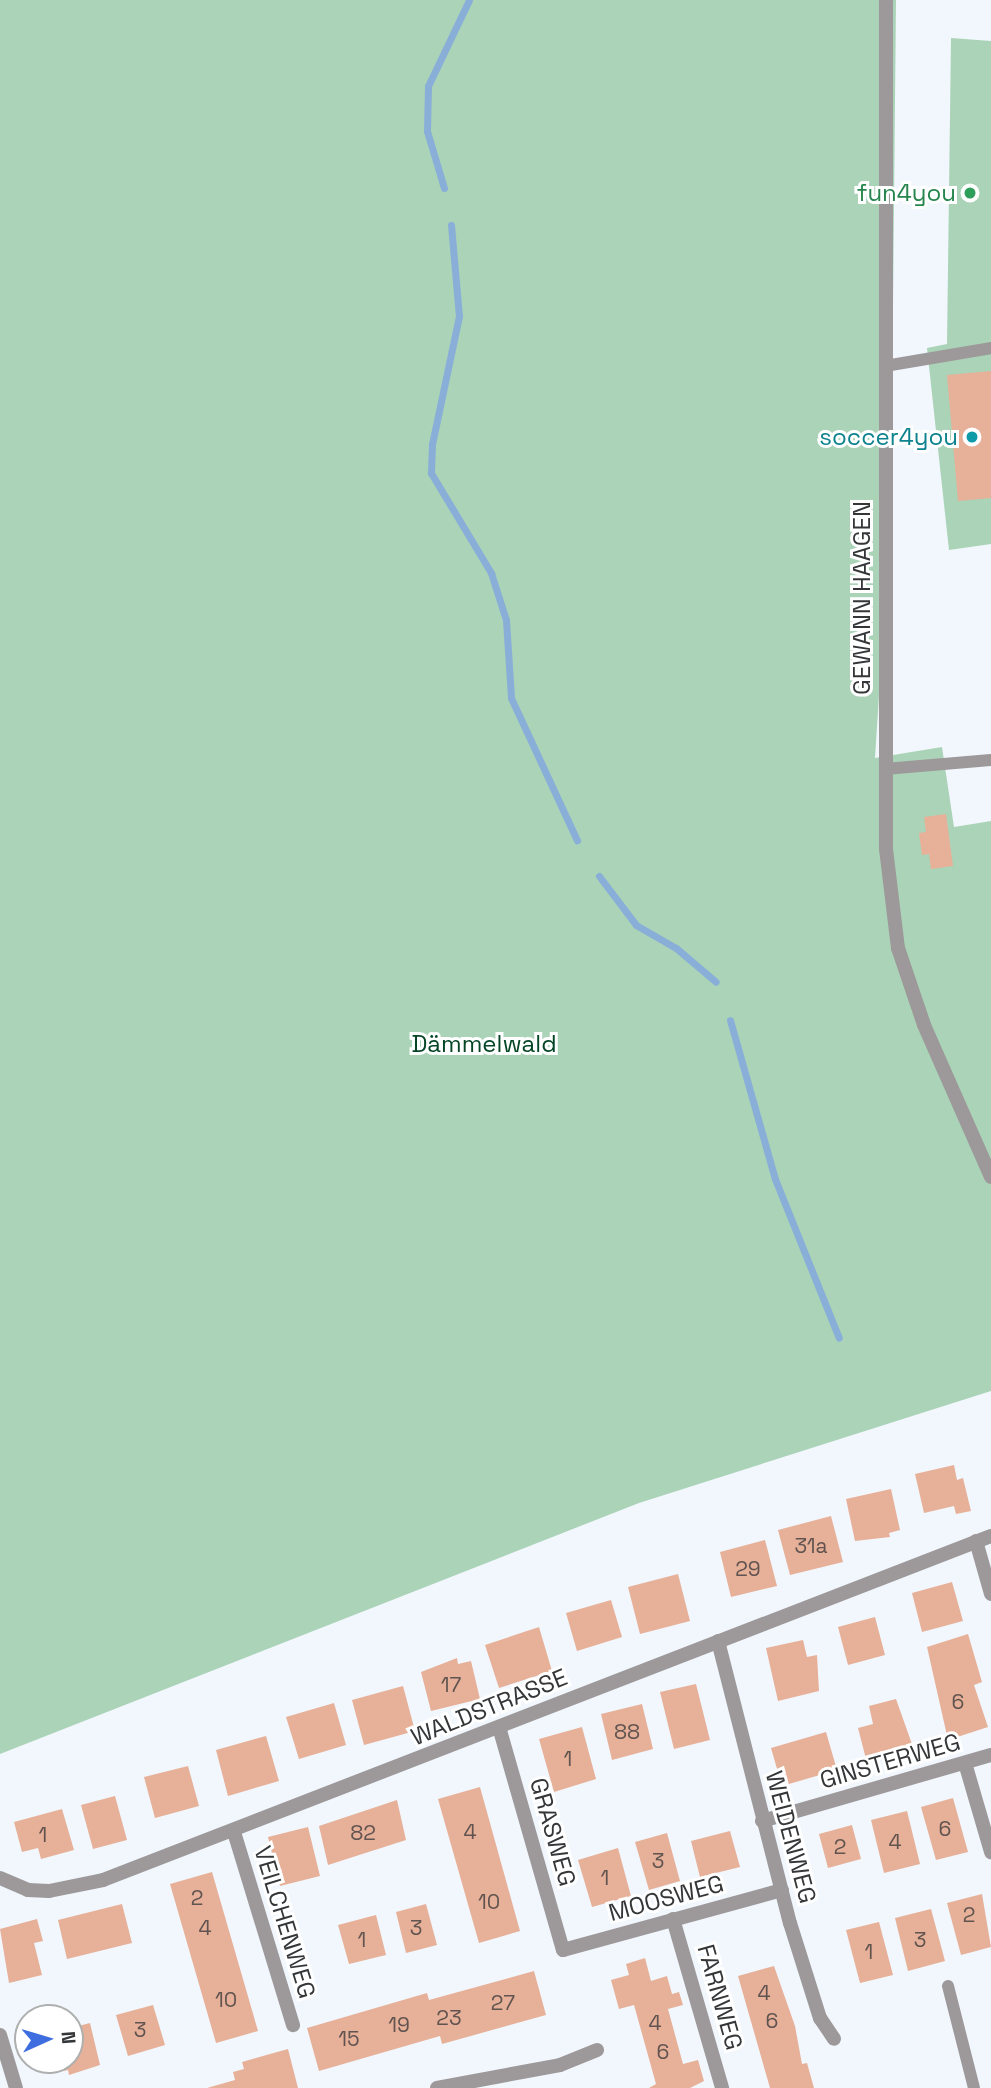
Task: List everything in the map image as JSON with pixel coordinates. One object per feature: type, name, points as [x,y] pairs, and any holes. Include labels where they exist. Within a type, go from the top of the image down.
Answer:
[{"type":"street","name":"GEWANN HAAGEN","points":[[886,0],[886,849],[898,948],[923,1025],[991,1177]]},
{"type":"street","name":"WALDSTRASSE","points":[[0,1878],[28,1889],[83,1886],[234,1832],[991,1536]]},
{"type":"street","points":[[976,1542],[991,1594]]},
{"type":"street","name":"WEIDENWEG","points":[[718,1641],[782,1891],[820,2018],[834,2039]]},
{"type":"street","name":"GRASWEG","points":[[499,1727],[563,1950]]},
{"type":"street","name":"GINSTERWEG","points":[[762,1821],[991,1755]]},
{"type":"street","points":[[965,1763],[991,1852]]},
{"type":"street","name":"VEILCHENWEG","points":[[234,1832],[293,2025]]},
{"type":"street","name":"MOOSWEG","points":[[563,1950],[782,1891]]},
{"type":"street","name":"FARNWEG","points":[[673,1919],[723,2088]]},
{"type":"street","points":[[0,2035],[16,2088]]},
{"type":"street","points":[[438,2088],[560,2065],[597,2050]]},
{"type":"lane","points":[[885,366],[991,348]]},
{"type":"lane","points":[[885,769],[991,760]]},
{"type":"lane","points":[[948,1986],[974,2088]]},
{"type":"green space","name":"Dämmelwald","points":[[0,0],[896,0],[891,508],[875,758],[942,747],[954,827],[991,821],[991,1391],[639,1503],[0,1754]]},
{"type":"green space","name":"fun4you","points":[[951,38],[991,41],[991,544],[949,550],[927,348],[947,344]]},
{"type":"building","name":"soccer4you","points":[[991,371],[991,498],[958,501],[947,375]]},
{"type":"building","points":[[946,814],[953,866],[931,869],[929,854],[922,855],[919,833],[926,832],[924,817]]},
{"type":"building","points":[[954,1465],[957,1480],[963,1478],[971,1511],[956,1514],[954,1506],[924,1513],[915,1474]]},
{"type":"building","points":[[891,1489],[900,1530],[889,1533],[890,1537],[855,1541],[846,1499]]},
{"type":"building","points":[[831,1516],[843,1562],[790,1575],[778,1530]]},
{"type":"building","points":[[765,1540],[777,1586],[731,1597],[720,1552]]},
{"type":"building","points":[[678,1574],[690,1621],[640,1634],[628,1587]]},
{"type":"building","points":[[952,1582],[963,1621],[922,1632],[912,1593]]},
{"type":"building","points":[[611,1600],[622,1637],[577,1651],[566,1613]]},
{"type":"building","points":[[875,1617],[885,1655],[848,1665],[838,1627]]},
{"type":"building","points":[[539,1627],[552,1671],[499,1688],[485,1645]]},
{"type":"building","points":[[968,1634],[982,1682],[974,1685],[988,1727],[948,1740],[927,1647]]},
{"type":"building","points":[[803,1640],[807,1657],[817,1655],[819,1691],[778,1701],[766,1648]]},
{"type":"building","points":[[457,1658],[458,1664],[471,1661],[480,1699],[431,1711],[421,1672]]},
{"type":"building","points":[[696,1684],[710,1740],[674,1749],[660,1692]]},
{"type":"building","points":[[403,1686],[415,1731],[364,1745],[352,1700]]},
{"type":"building","points":[[896,1699],[913,1747],[866,1759],[858,1728],[873,1724],[869,1706]]},
{"type":"building","points":[[334,1703],[346,1745],[299,1759],[286,1717]]},
{"type":"building","points":[[642,1704],[653,1749],[612,1760],[601,1714]]},
{"type":"building","points":[[582,1727],[596,1779],[554,1792],[539,1739]]},
{"type":"building","points":[[826,1732],[837,1770],[782,1786],[771,1748]]},
{"type":"building","points":[[266,1736],[279,1781],[228,1796],[216,1750]]},
{"type":"building","points":[[188,1766],[199,1806],[155,1818],[144,1777]]},
{"type":"building","points":[[480,1787],[520,1931],[479,1943],[438,1799]]},
{"type":"building","points":[[115,1796],[127,1840],[93,1849],[81,1805]]},
{"type":"building","points":[[953,1798],[968,1852],[936,1860],[921,1807]]},
{"type":"building","points":[[397,1800],[406,1840],[328,1865],[319,1826]]},
{"type":"building","points":[[62,1809],[74,1850],[41,1859],[38,1848],[22,1852],[14,1822]]},
{"type":"building","points":[[907,1811],[920,1864],[884,1873],[871,1820]]},
{"type":"building","points":[[852,1825],[861,1859],[828,1868],[819,1834]]},
{"type":"building","points":[[308,1827],[320,1876],[280,1886],[268,1837]]},
{"type":"building","points":[[730,1831],[740,1867],[700,1877],[691,1841]]},
{"type":"building","points":[[667,1833],[680,1881],[649,1890],[635,1842]]},
{"type":"building","points":[[618,1848],[631,1896],[592,1907],[578,1860]]},
{"type":"building","points":[[212,1872],[258,2031],[216,2043],[170,1884]]},
{"type":"building","points":[[982,1894],[991,1947],[961,1955],[947,1903]]},
{"type":"building","points":[[122,1904],[132,1943],[67,1959],[58,1920]]},
{"type":"building","points":[[426,1904],[437,1945],[406,1953],[396,1912]]},
{"type":"building","points":[[931,1909],[945,1961],[908,1971],[895,1918]]},
{"type":"building","points":[[376,1915],[386,1955],[349,1964],[338,1925]]},
{"type":"building","points":[[37,1919],[43,1941],[34,1943],[42,1975],[9,1983],[0,1929]]},
{"type":"building","points":[[879,1922],[893,1975],[860,1983],[846,1930]]},
{"type":"building","points":[[645,1958],[651,1981],[667,1976],[672,1994],[679,1992],[683,2005],[668,2009],[683,2064],[698,2060],[704,2081],[690,2088],[649,2088],[656,2084],[634,2005],[619,2009],[611,1980],[629,1975],[626,1964]]},
{"type":"building","points":[[774,1966],[795,2026],[802,2064],[807,2063],[814,2088],[770,2088],[738,1976]]},
{"type":"building","points":[[534,1971],[546,2015],[442,2044],[440,2036],[319,2071],[307,2028],[427,1993],[429,2000]]},
{"type":"building","points":[[153,2005],[165,2045],[128,2056],[116,2015]]},
{"type":"building","points":[[90,2023],[100,2065],[84,2070],[84,2025]]},
{"type":"building","points":[[288,2049],[298,2088],[207,2088],[235,2080],[233,2072],[244,2069],[242,2062]]},
{"type":"waterway","points":[[444,188],[427,131],[428,86],[469,0]]},
{"type":"waterway","points":[[451,225],[459,316],[432,444],[431,473],[491,573],[506,620],[511,698],[577,840]]},
{"type":"waterway","points":[[599,876],[636,925],[676,948],[716,982]]},
{"type":"waterway","points":[[730,1020],[775,1179],[839,1338]]},
{"type":"place","name":"fun4you","points":[[970,193]]},
{"type":"place","name":"soccer4you","points":[[972,437]]}]
